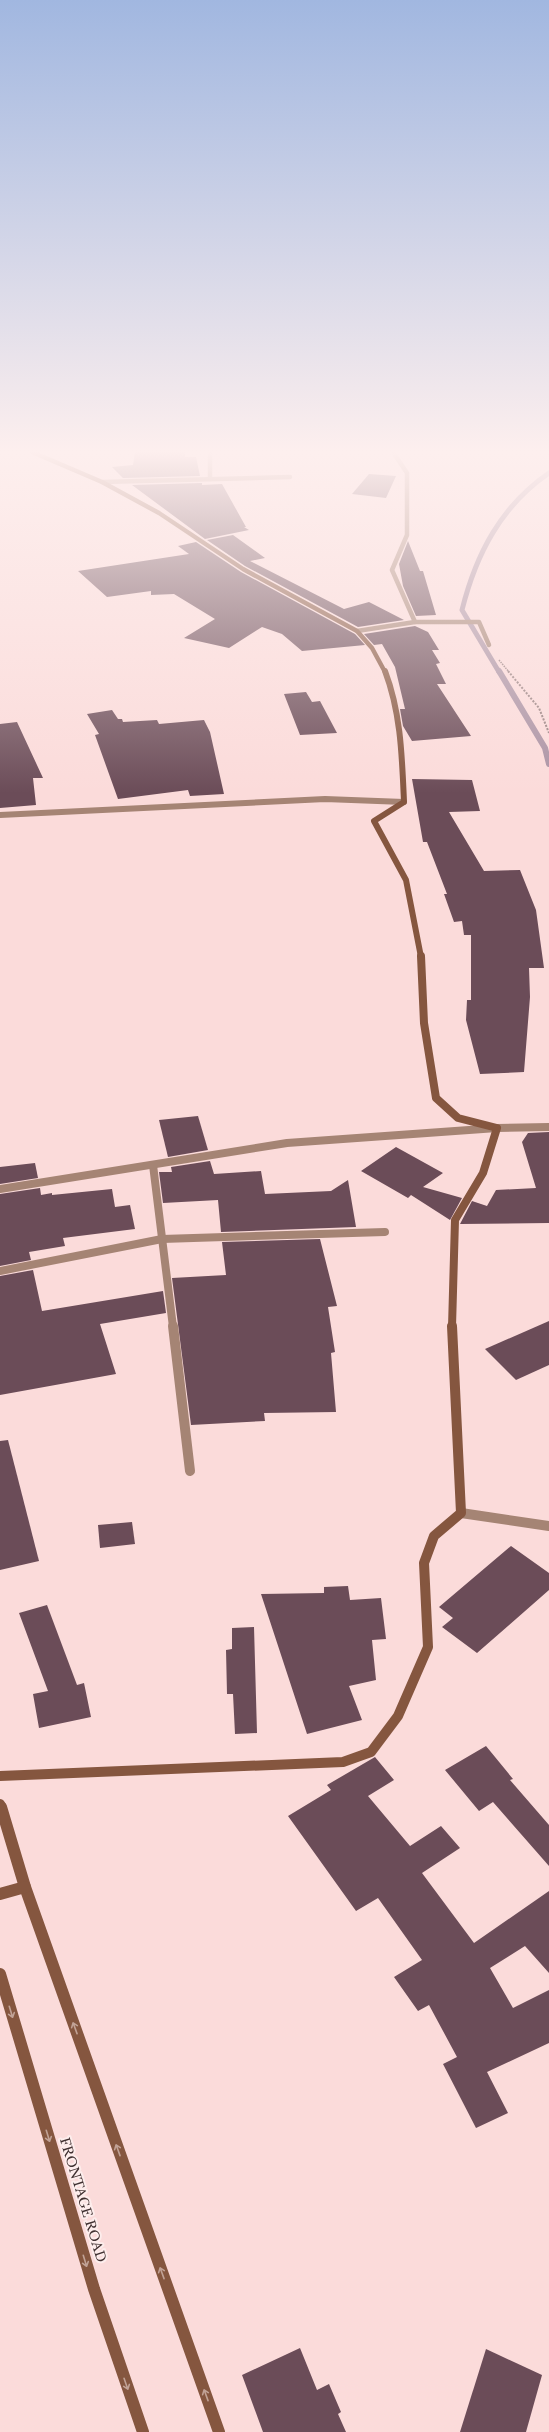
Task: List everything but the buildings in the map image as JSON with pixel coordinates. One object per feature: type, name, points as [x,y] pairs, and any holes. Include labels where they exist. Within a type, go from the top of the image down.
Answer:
[{"type":"street","points":[[238,565],[358,632],[367,640],[387,675],[395,707],[402,759],[404,802]]},
{"type":"street","points":[[394,565],[392,570],[415,622]]},
{"type":"street","points":[[358,632],[415,622],[479,622],[489,645]]},
{"type":"street","points":[[0,815],[325,799],[404,802]]},
{"type":"street","points":[[404,802],[374,821],[406,880],[421,958],[424,1023],[436,1098],[458,1118],[497,1128]]},
{"type":"street","points":[[0,1190],[287,1143],[497,1128],[549,1127]]},
{"type":"street","points":[[461,1513],[452,1324],[455,1220],[483,1173],[497,1128]]},
{"type":"street","points":[[152,1165],[190,1471]]},
{"type":"street","points":[[0,1271],[162,1238],[386,1232]]},
{"type":"street","points":[[0,1776],[342,1762],[371,1752],[398,1716],[428,1647],[424,1563],[434,1536],[461,1513],[549,1526]]},
{"type":"street","points":[[0,1804],[25,1887],[219,2432]]},
{"type":"street","points":[[0,1894],[25,1887]]},
{"type":"street","name":"FRONTAGE ROAD","points":[[0,1974],[94,2289],[143,2432]]},
{"type":"path","points":[[489,645],[510,675],[539,708],[549,732]]},
{"type":"waterway","points":[[477,565],[462,610],[499,672]]},
{"type":"waterway","points":[[499,671],[545,748],[549,764]]}]
